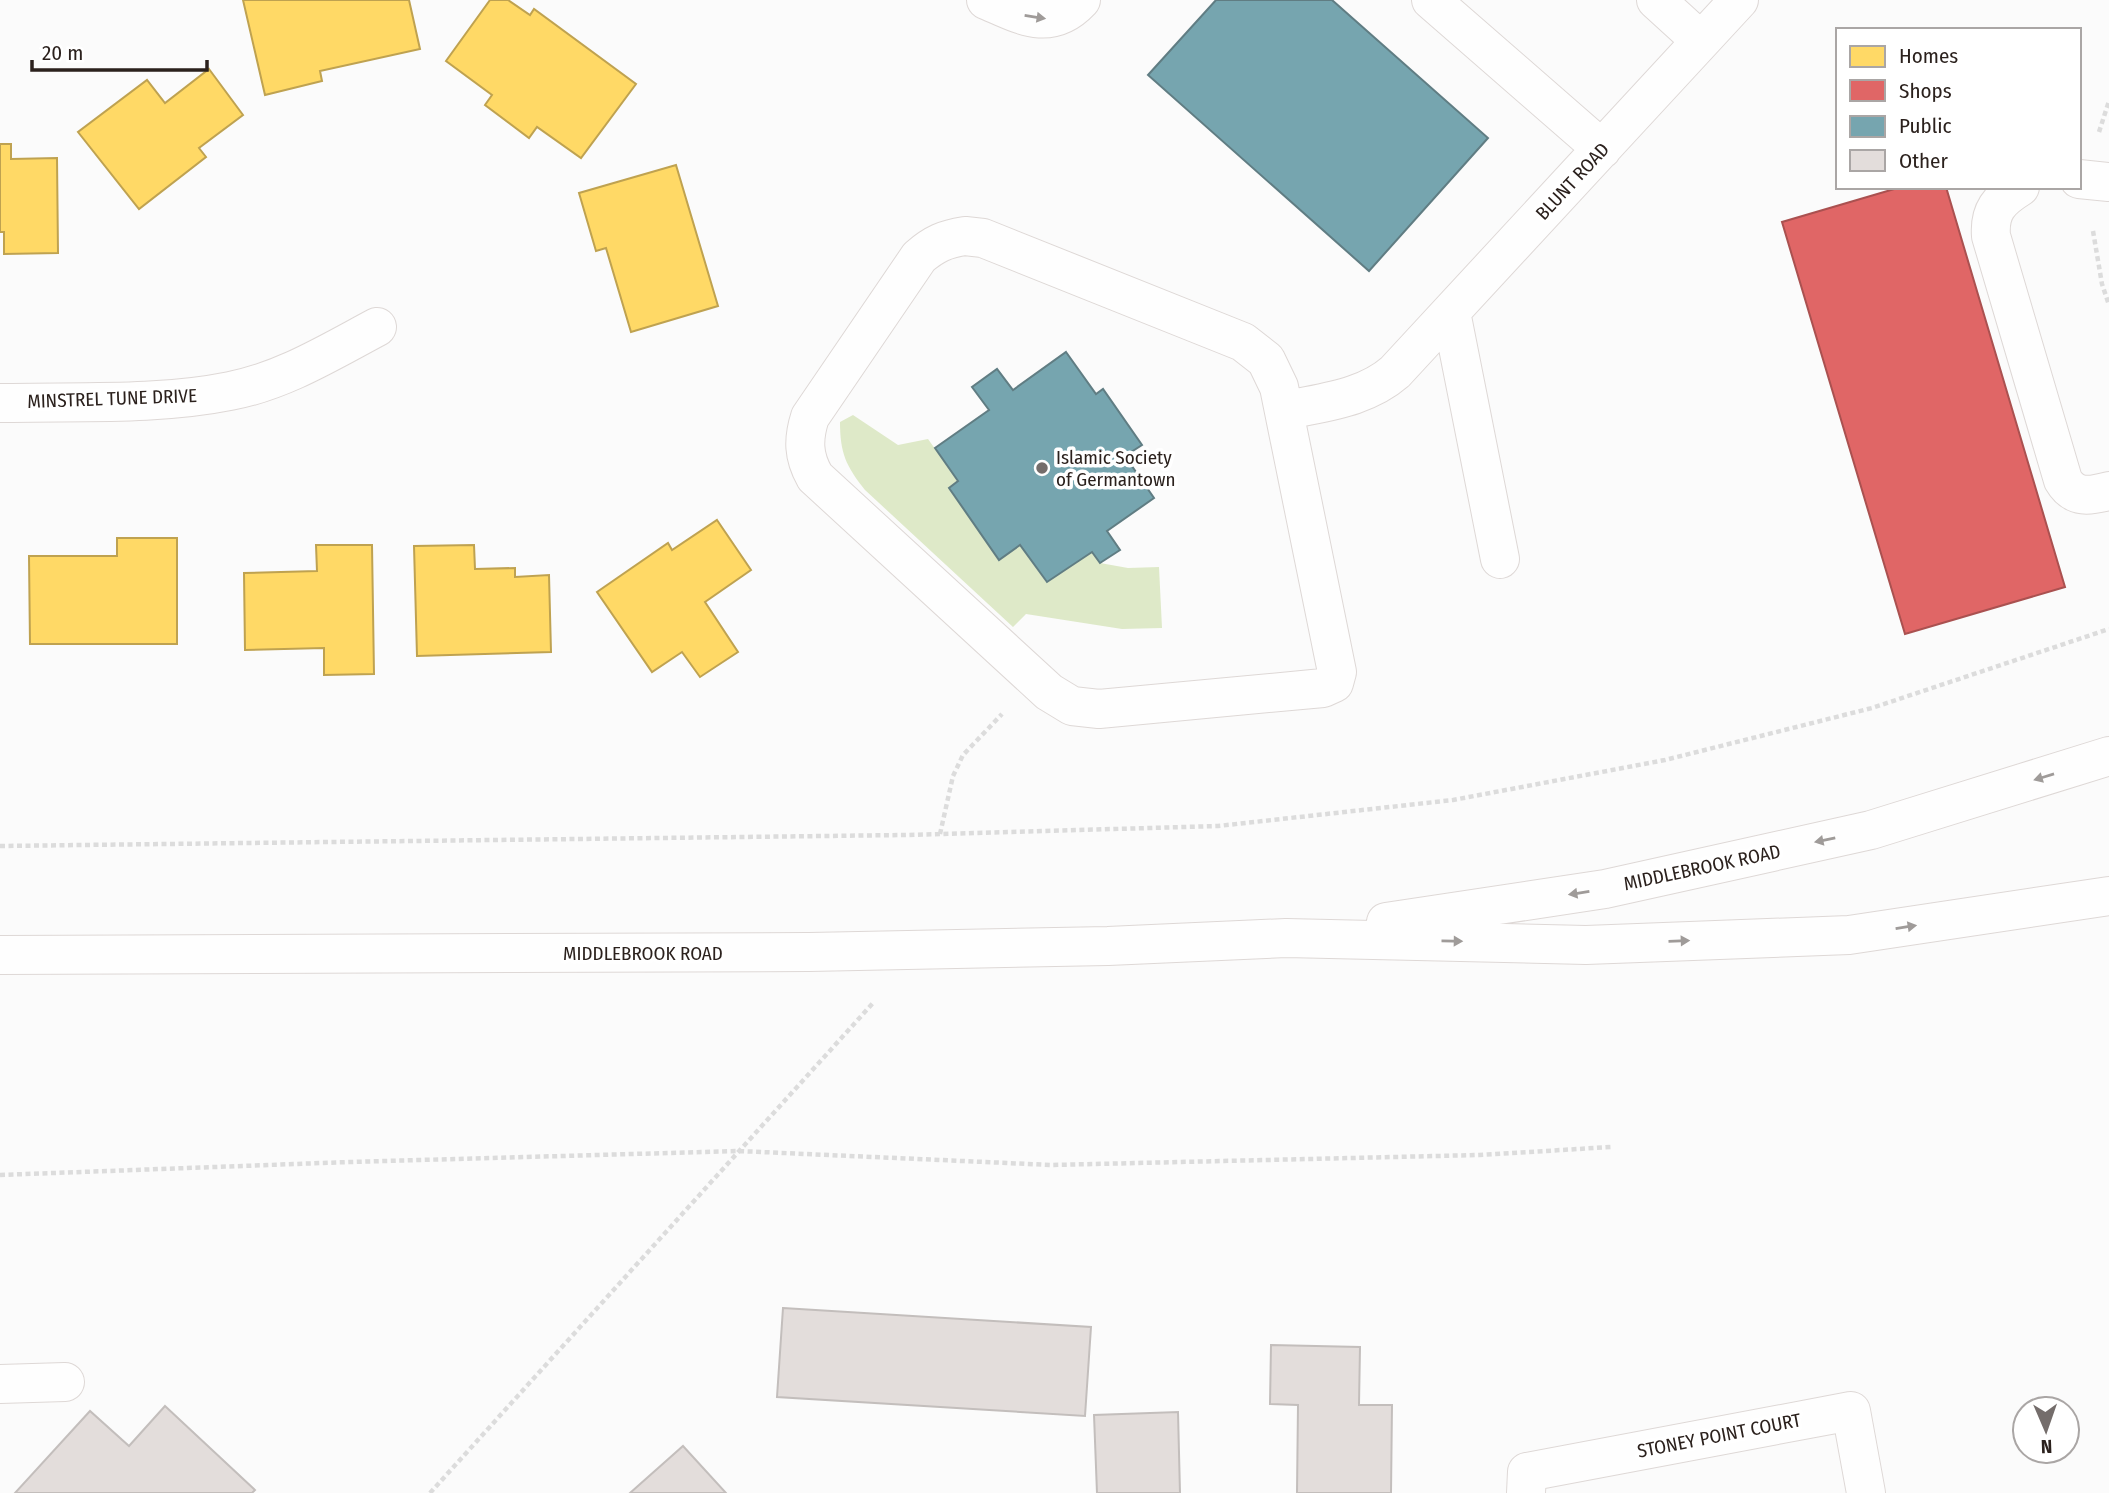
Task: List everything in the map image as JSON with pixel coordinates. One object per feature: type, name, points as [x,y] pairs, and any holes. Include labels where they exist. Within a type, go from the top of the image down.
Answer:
[{"type":"street","points":[[986,0],[1025,16],[1051,19],[1073,8],[1081,0]]},
{"type":"street","points":[[1431,0],[1602,149]]},
{"type":"street","points":[[1656,0],[1701,41]]},
{"type":"street","name":"BLUNT ROAD","points":[[1284,411],[1362,393],[1384,381],[1405,362],[1739,0]]},
{"type":"street","points":[[2081,179],[2109,182]]},
{"type":"street","points":[[2017,189],[2002,198],[1991,215],[1991,236],[2063,480],[2068,488],[2085,496],[2109,491]]},
{"type":"street","points":[[965,236],[983,238],[1243,342],[1266,360],[1274,372],[1284,411],[1337,672],[1335,683],[1323,688],[1099,709],[1072,706],[1049,692],[815,477],[804,449],[805,432],[810,417],[919,257],[932,245],[965,236]]},
{"type":"street","points":[[1451,312],[1500,559]]},
{"type":"street","name":"MINSTREL TUNE DRIVE","points":[[0,403],[172,399],[232,391],[295,370],[377,327]]},
{"type":"street","name":"MIDDLEBROOK ROAD","points":[[1286,938],[1618,886],[1871,830],[2109,756]]},
{"type":"street","name":"MIDDLEBROOK ROAD","points":[[0,956],[920,950],[1108,946],[1286,938],[1586,945],[1849,935],[2109,895]]},
{"type":"street","points":[[0,1384],[65,1382]]},
{"type":"street","name":"STONEY POINT COURT","points":[[1526,1493],[1527,1472],[1851,1411],[1866,1493]]},
{"type":"path","points":[[0,846],[940,834],[1218,826],[1453,800],[1665,760],[1872,708],[2109,629]]},
{"type":"path","points":[[940,834],[953,776],[962,755],[1036,680]]},
{"type":"path","points":[[430,1493],[920,950]]},
{"type":"path","points":[[0,1175],[739,1151],[1052,1166],[1479,1155],[1611,1147]]},
{"type":"green space","points":[[853,415],[898,445],[928,439],[958,481],[949,488],[999,559],[1020,545],[1046,582],[1092,552],[1100,563],[1128,568],[1159,567],[1162,628],[1122,629],[1026,614],[1013,627],[858,481],[845,459],[840,433],[840,422]]},
{"type":"building: Homes","points":[[243,0],[409,0],[420,49],[320,71],[322,81],[265,95]]},
{"type":"building: Homes","points":[[490,0],[508,0],[530,15],[534,9],[636,84],[581,158],[537,127],[529,138],[485,105],[492,95],[446,61]]},
{"type":"building: Homes","points":[[209,69],[243,115],[199,148],[206,157],[139,209],[78,132],[147,80],[165,103]]},
{"type":"building: Homes","points":[[0,144],[11,144],[11,159],[57,158],[58,253],[4,254],[4,232],[0,232]]},
{"type":"building: Homes","points":[[676,165],[718,306],[631,332],[606,248],[596,251],[579,193]]},
{"type":"building: Homes","points":[[717,520],[751,570],[705,602],[738,652],[700,677],[682,652],[652,672],[597,592],[668,543],[672,550]]},
{"type":"building: Homes","points":[[117,538],[177,538],[177,644],[30,644],[29,556],[117,556]]},
{"type":"building: Homes","points":[[316,545],[372,545],[374,674],[324,675],[324,648],[245,650],[244,573],[317,571]]},
{"type":"building: Homes","points":[[474,545],[475,569],[515,568],[515,577],[549,575],[551,652],[417,656],[414,546]]},
{"type":"building: Shops","points":[[1894,189],[1947,189],[2065,587],[1905,634],[1782,222]]},
{"type":"building: Public","points":[[1216,0],[1332,0],[1488,138],[1369,271],[1148,75]]},
{"type":"building: Public","name":"Islamic Society of Germantown","points":[[1066,352],[1096,394],[1103,389],[1142,445],[1125,456],[1154,498],[1107,531],[1120,550],[1100,563],[1092,552],[1047,582],[1020,545],[999,560],[949,488],[958,481],[935,448],[989,410],[972,387],[997,369],[1013,390]]},
{"type":"building: Other","points":[[783,1308],[1091,1327],[1085,1416],[777,1397]]},
{"type":"building: Other","points":[[1271,1345],[1360,1347],[1359,1405],[1392,1405],[1391,1493],[1297,1493],[1298,1405],[1270,1404]]},
{"type":"building: Other","points":[[165,1406],[255,1490],[252,1493],[15,1493],[90,1411],[129,1446]]},
{"type":"building: Other","points":[[1178,1412],[1180,1493],[1097,1493],[1094,1415]]},
{"type":"building: Other","points":[[683,1446],[726,1493],[630,1493]]},
{"type":"place","name":"Islamic Society of Germantown","points":[[1042,468]]}]
